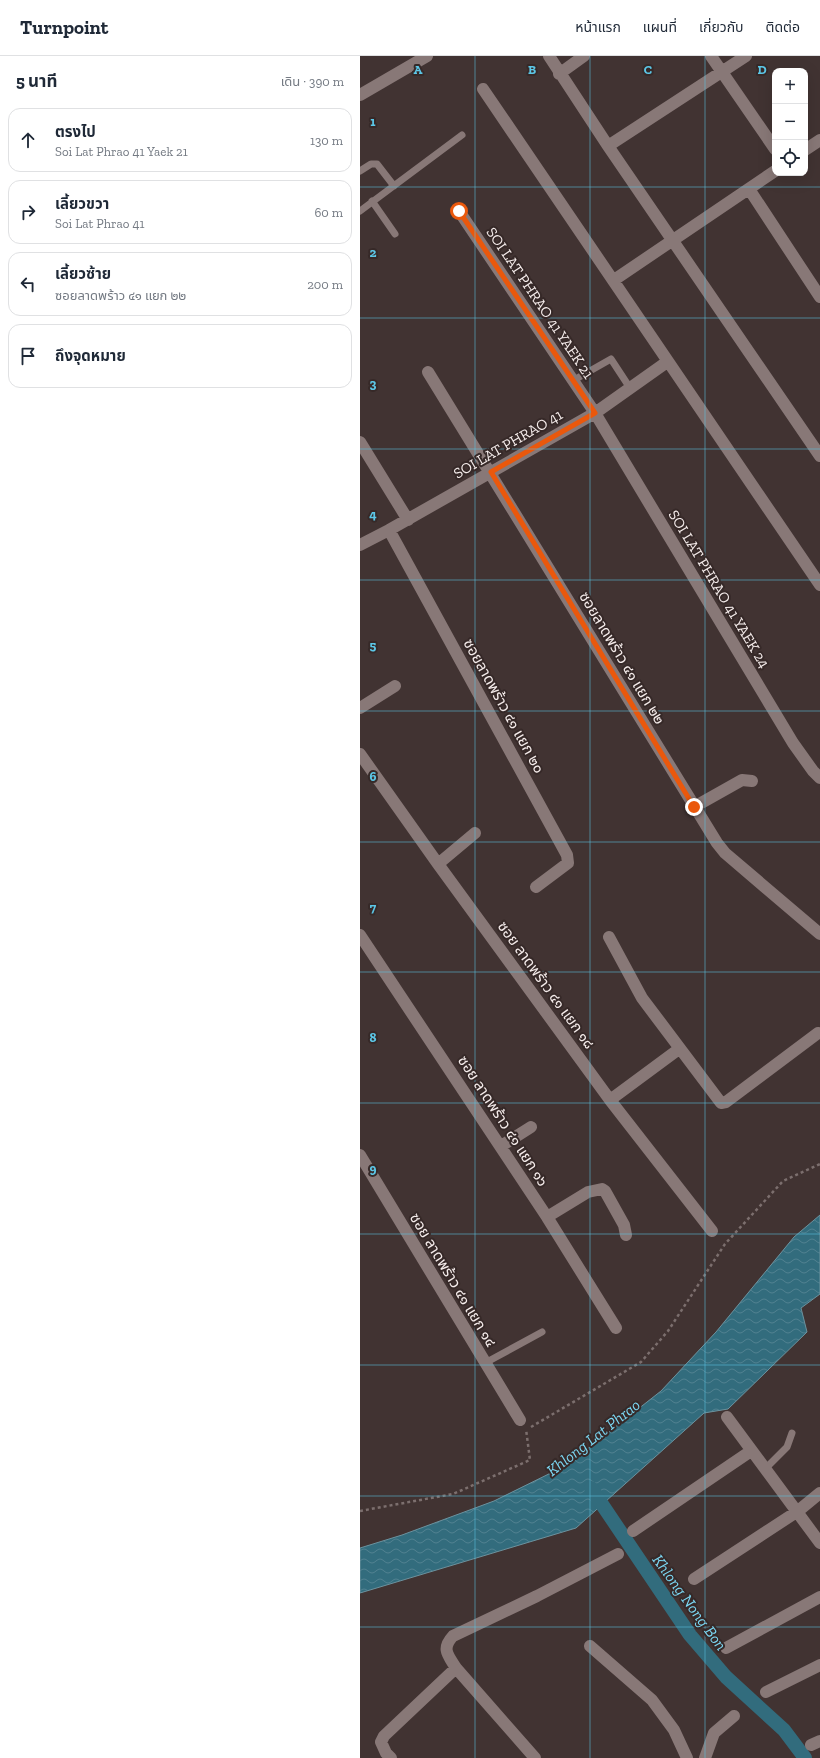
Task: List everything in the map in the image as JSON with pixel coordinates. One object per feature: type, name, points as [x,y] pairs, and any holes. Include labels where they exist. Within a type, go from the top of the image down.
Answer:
[{"type":"street","points":[[360,95],[427,56]]},
{"type":"street","points":[[549,56],[559,74],[672,241],[820,456]]},
{"type":"street","points":[[559,74],[584,56]]},
{"type":"street","points":[[711,56],[772,144]]},
{"type":"street","points":[[608,146],[746,56]]},
{"type":"street","points":[[483,89],[614,280],[667,362],[820,585]]},
{"type":"street","points":[[808,148],[820,140]]},
{"type":"street","points":[[614,280],[772,173]]},
{"type":"street","points":[[749,189],[820,297]]},
{"type":"street","name":"SOI LAT PHRAO 41 YAEK 21","points":[[459,211],[595,413]]},
{"type":"street","name":"SOI LAT PHRAO 41","points":[[360,545],[408,520],[595,413],[667,362]]},
{"type":"street","name":"ซอยลาดพร้าว ๔๑ แยก ๒๒","points":[[428,372],[491,472],[694,807],[725,853],[820,934]]},
{"type":"street","name":"SOI LAT PHRAO 41 YAEK 24","points":[[595,413],[794,743],[813,771],[820,778]]},
{"type":"street","points":[[360,442],[408,520]]},
{"type":"street","name":"ซอยลาดพร้าว ๔๑ แยก ๒๐","points":[[389,530],[567,855],[568,864],[536,887]]},
{"type":"street","points":[[360,708],[395,686]]},
{"type":"street","name":"ซอย ลาดพร้าว ๔๑ แยก ๑๘","points":[[360,754],[610,1100],[712,1231]]},
{"type":"street","points":[[694,807],[742,780],[752,781]]},
{"type":"street","points":[[438,864],[475,833]]},
{"type":"street","name":"ซอย ลาดพร้าว ๔๑ แยก ๑๖","points":[[360,935],[501,1146],[616,1328]]},
{"type":"street","points":[[609,937],[642,998],[719,1101],[723,1103],[818,1032]]},
{"type":"street","points":[[610,1100],[679,1049]]},
{"type":"street","points":[[501,1146],[531,1127]]},
{"type":"street","name":"ซอย ลาดพร้าว ๔๑ แยก ๑๔","points":[[360,1155],[520,1420]]},
{"type":"street","points":[[547,1217],[588,1192],[602,1189],[605,1191],[624,1225],[626,1235]]},
{"type":"street","points":[[727,1417],[751,1451],[798,1511],[820,1543]]},
{"type":"street","points":[[633,1531],[751,1451]]},
{"type":"street","points":[[694,1578],[798,1511],[820,1493]]},
{"type":"street","points":[[535,1758],[456,1668],[447,1652],[448,1642],[453,1636],[618,1554]]},
{"type":"street","points":[[726,1648],[820,1598]]},
{"type":"street","points":[[590,1646],[652,1700],[674,1730],[687,1758]]},
{"type":"street","points":[[766,1692],[820,1665]]},
{"type":"street","points":[[385,1756],[381,1742],[384,1736],[456,1668]]},
{"type":"street","points":[[705,1758],[714,1733],[734,1716]]},
{"type":"lane","points":[[360,211],[462,135]]},
{"type":"lane","points":[[360,171],[371,164],[377,164],[394,186]]},
{"type":"lane","points":[[372,201],[395,234]]},
{"type":"lane","points":[[574,380],[611,359],[630,388]]},
{"type":"lane","points":[[485,1363],[542,1332]]},
{"type":"lane","points":[[765,1468],[787,1447],[792,1433]]},
{"type":"path","points":[[360,1511],[453,1494],[530,1460],[526,1429],[641,1362],[668,1330],[725,1244],[783,1181],[820,1164]]},
{"type":"water","points":[[820,1215],[820,1294],[801,1308],[807,1332],[728,1409],[704,1413],[576,1528],[360,1593],[360,1548],[402,1535],[494,1501],[567,1465],[661,1391],[716,1332],[794,1237]]},
{"type":"waterway","name":"Khlong Nong Bon","points":[[591,1488],[690,1635],[726,1677],[784,1730],[805,1758]]},
{"type":"route","points":[[459,211],[595,413],[491,472],[694,807]]},
{"type":"water label","name":"Khlong Lat Phrao","points":[[593,1437]]}]
